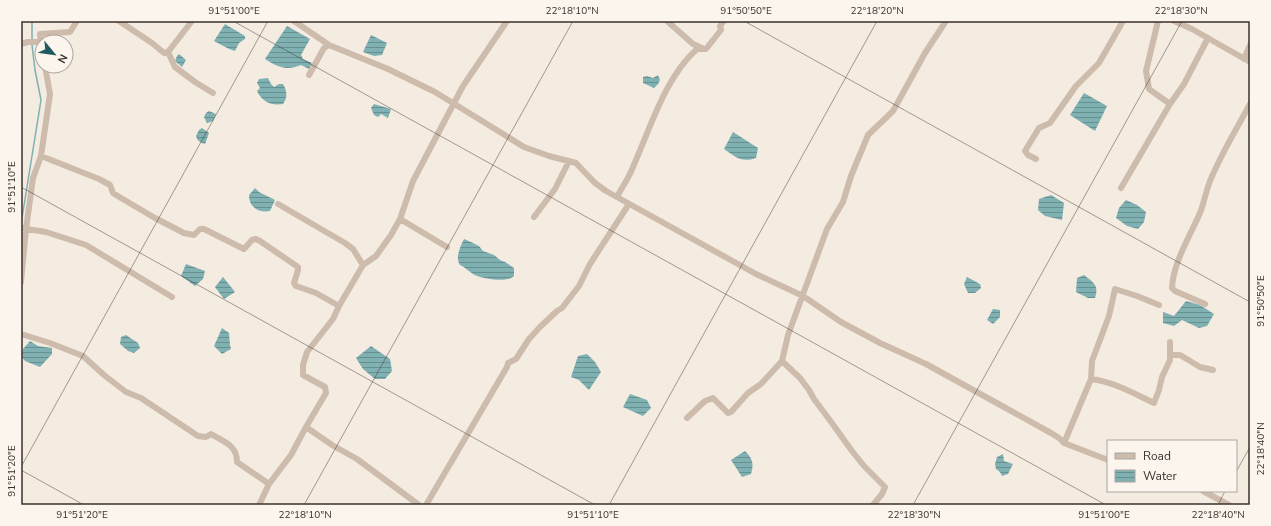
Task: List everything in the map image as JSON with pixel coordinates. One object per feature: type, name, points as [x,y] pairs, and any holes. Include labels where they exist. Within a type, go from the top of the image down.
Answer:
[{"type":"street","points":[[40,34],[70,32],[76,21]]},
{"type":"street","points":[[119,21],[164,53],[168,52]]},
{"type":"street","points":[[168,52],[192,21]]},
{"type":"street","points":[[294,21],[329,45],[388,69],[455,104],[524,147],[549,156],[576,163],[595,183],[629,204],[756,274],[803,296],[841,322],[969,387],[1051,433],[1064,443],[1107,460]]},
{"type":"street","points":[[259,505],[269,484],[291,455],[326,393],[325,387],[304,375],[303,365],[307,352],[333,319],[338,306],[364,265],[376,256],[391,235],[400,218],[413,181],[455,104],[463,86],[506,21]]},
{"type":"street","points":[[667,21],[693,44],[706,49]]},
{"type":"street","points":[[706,49],[721,30],[722,23],[715,21]]},
{"type":"street","points":[[687,418],[705,402],[713,398],[728,413],[731,412],[748,393],[761,384],[782,361],[788,335],[827,229],[843,202],[851,176],[868,135],[893,111],[925,53],[946,21]]},
{"type":"street","points":[[1036,159],[1028,155],[1025,151],[1032,139],[1039,128],[1050,123],[1076,86],[1099,62],[1123,21]]},
{"type":"street","points":[[1158,21],[1146,71],[1150,89],[1170,104]]},
{"type":"street","points":[[1174,21],[1250,62]]},
{"type":"street","points":[[1120,188],[1170,104],[1184,84],[1208,38]]},
{"type":"street","points":[[21,44],[34,42]]},
{"type":"street","points":[[309,75],[324,48],[329,45]]},
{"type":"street","points":[[1244,58],[1250,45]]},
{"type":"street","points":[[617,197],[633,169],[660,102],[674,77],[697,48],[706,49]]},
{"type":"street","points":[[168,52],[174,67],[213,93]]},
{"type":"street","points":[[21,282],[23,229],[33,178],[41,156],[50,94],[46,74]]},
{"type":"street","points":[[1205,304],[1175,291],[1172,288],[1172,281],[1176,268],[1201,211],[1222,153],[1250,104]]},
{"type":"street","points":[[41,156],[99,179],[110,185],[113,193],[184,233],[194,235],[200,229],[204,229],[244,249],[248,247],[252,240],[256,239],[260,241],[298,267],[294,282],[296,286],[316,293],[338,306]]},
{"type":"street","points":[[534,217],[555,189],[568,161]]},
{"type":"street","points":[[278,204],[353,248],[364,265]]},
{"type":"street","points":[[426,505],[507,368],[508,363],[516,359],[540,327],[562,308],[579,286],[590,264],[629,204]]},
{"type":"street","points":[[400,218],[447,247]]},
{"type":"street","points":[[23,229],[46,232],[86,245],[172,297]]},
{"type":"street","points":[[1064,443],[1092,379],[1092,361],[1109,316],[1114,289],[1159,305]]},
{"type":"street","points":[[21,334],[50,343],[83,356],[126,392],[141,398],[198,436],[206,437],[211,434],[233,448],[237,453],[236,462],[269,484]]},
{"type":"street","points":[[1092,379],[1116,384],[1154,403],[1162,377],[1170,360],[1170,342]]},
{"type":"street","points":[[1170,355],[1180,355],[1200,367],[1213,370]]},
{"type":"street","points":[[782,361],[810,390],[814,399],[852,451],[885,487],[882,494],[873,505]]},
{"type":"street","points":[[306,427],[332,445],[357,459],[419,505]]},
{"type":"street","points":[[1205,492],[1229,505]]},
{"type":"water","points":[[225,24],[245,36],[245,39],[239,43],[235,51],[214,41]]},
{"type":"water","points":[[287,26],[310,39],[301,55],[303,59],[312,63],[309,69],[301,65],[286,68],[265,59]]},
{"type":"water","points":[[371,35],[387,43],[382,55],[374,56],[363,52]]},
{"type":"water","points":[[179,54],[186,60],[182,67],[175,61]]},
{"type":"water","points":[[658,75],[660,80],[654,88],[643,83],[643,77],[647,76],[653,78]]},
{"type":"water","points":[[268,78],[274,87],[279,84],[283,84],[286,99],[283,104],[271,104],[259,95],[257,91],[260,88],[257,83],[259,79]]},
{"type":"water","points":[[1084,93],[1107,106],[1095,131],[1070,115]]},
{"type":"water","points":[[374,104],[391,109],[388,118],[381,114],[378,117],[374,115],[371,108]]},
{"type":"water","points":[[209,111],[216,114],[213,121],[207,123],[204,117]]},
{"type":"water","points":[[202,128],[209,133],[205,144],[199,142],[196,136]]},
{"type":"water","points":[[733,132],[758,148],[756,158],[746,160],[742,159],[735,157],[724,149]]},
{"type":"water","points":[[255,188],[259,192],[275,200],[270,211],[258,210],[252,206],[249,195]]},
{"type":"water","points":[[1051,195],[1064,203],[1062,220],[1045,216],[1038,210],[1039,199]]},
{"type":"water","points":[[1126,200],[1137,205],[1146,212],[1144,222],[1138,229],[1127,226],[1116,218],[1119,208]]},
{"type":"water","points":[[464,239],[479,246],[483,251],[494,255],[514,268],[514,276],[500,280],[488,279],[473,274],[460,265],[458,256]]},
{"type":"water","points":[[186,264],[205,271],[203,279],[195,286],[181,276]]},
{"type":"water","points":[[1084,275],[1096,287],[1095,298],[1088,298],[1076,292],[1077,278]]},
{"type":"water","points":[[223,277],[235,292],[224,299],[215,287]]},
{"type":"water","points":[[967,277],[980,284],[981,288],[975,293],[968,293],[964,284]]},
{"type":"water","points":[[1186,301],[1200,305],[1214,314],[1207,326],[1199,328],[1182,320],[1174,326],[1163,323],[1163,312],[1174,316]]},
{"type":"water","points":[[993,309],[1000,310],[1000,317],[993,324],[987,320]]},
{"type":"water","points":[[222,328],[229,333],[231,349],[222,354],[214,346]]},
{"type":"water","points":[[126,335],[138,343],[140,348],[134,353],[128,351],[120,344],[121,337]]},
{"type":"water","points":[[30,341],[38,346],[52,348],[52,354],[40,367],[25,361],[21,356],[23,349]]},
{"type":"water","points":[[371,346],[390,359],[392,371],[385,379],[375,379],[363,369],[356,358]]},
{"type":"water","points":[[587,354],[595,362],[601,372],[589,390],[579,380],[571,377],[578,356]]},
{"type":"water","points":[[630,394],[647,400],[651,408],[643,416],[623,407]]},
{"type":"water","points":[[745,451],[751,459],[752,467],[751,474],[742,477],[731,460]]},
{"type":"water","points":[[1003,454],[1004,461],[1013,464],[1008,474],[1002,476],[996,469],[995,464],[997,457]]},
{"type":"waterway","points":[[32,21],[32,41]]},
{"type":"waterway","points":[[21,224],[41,100],[32,45]]}]
